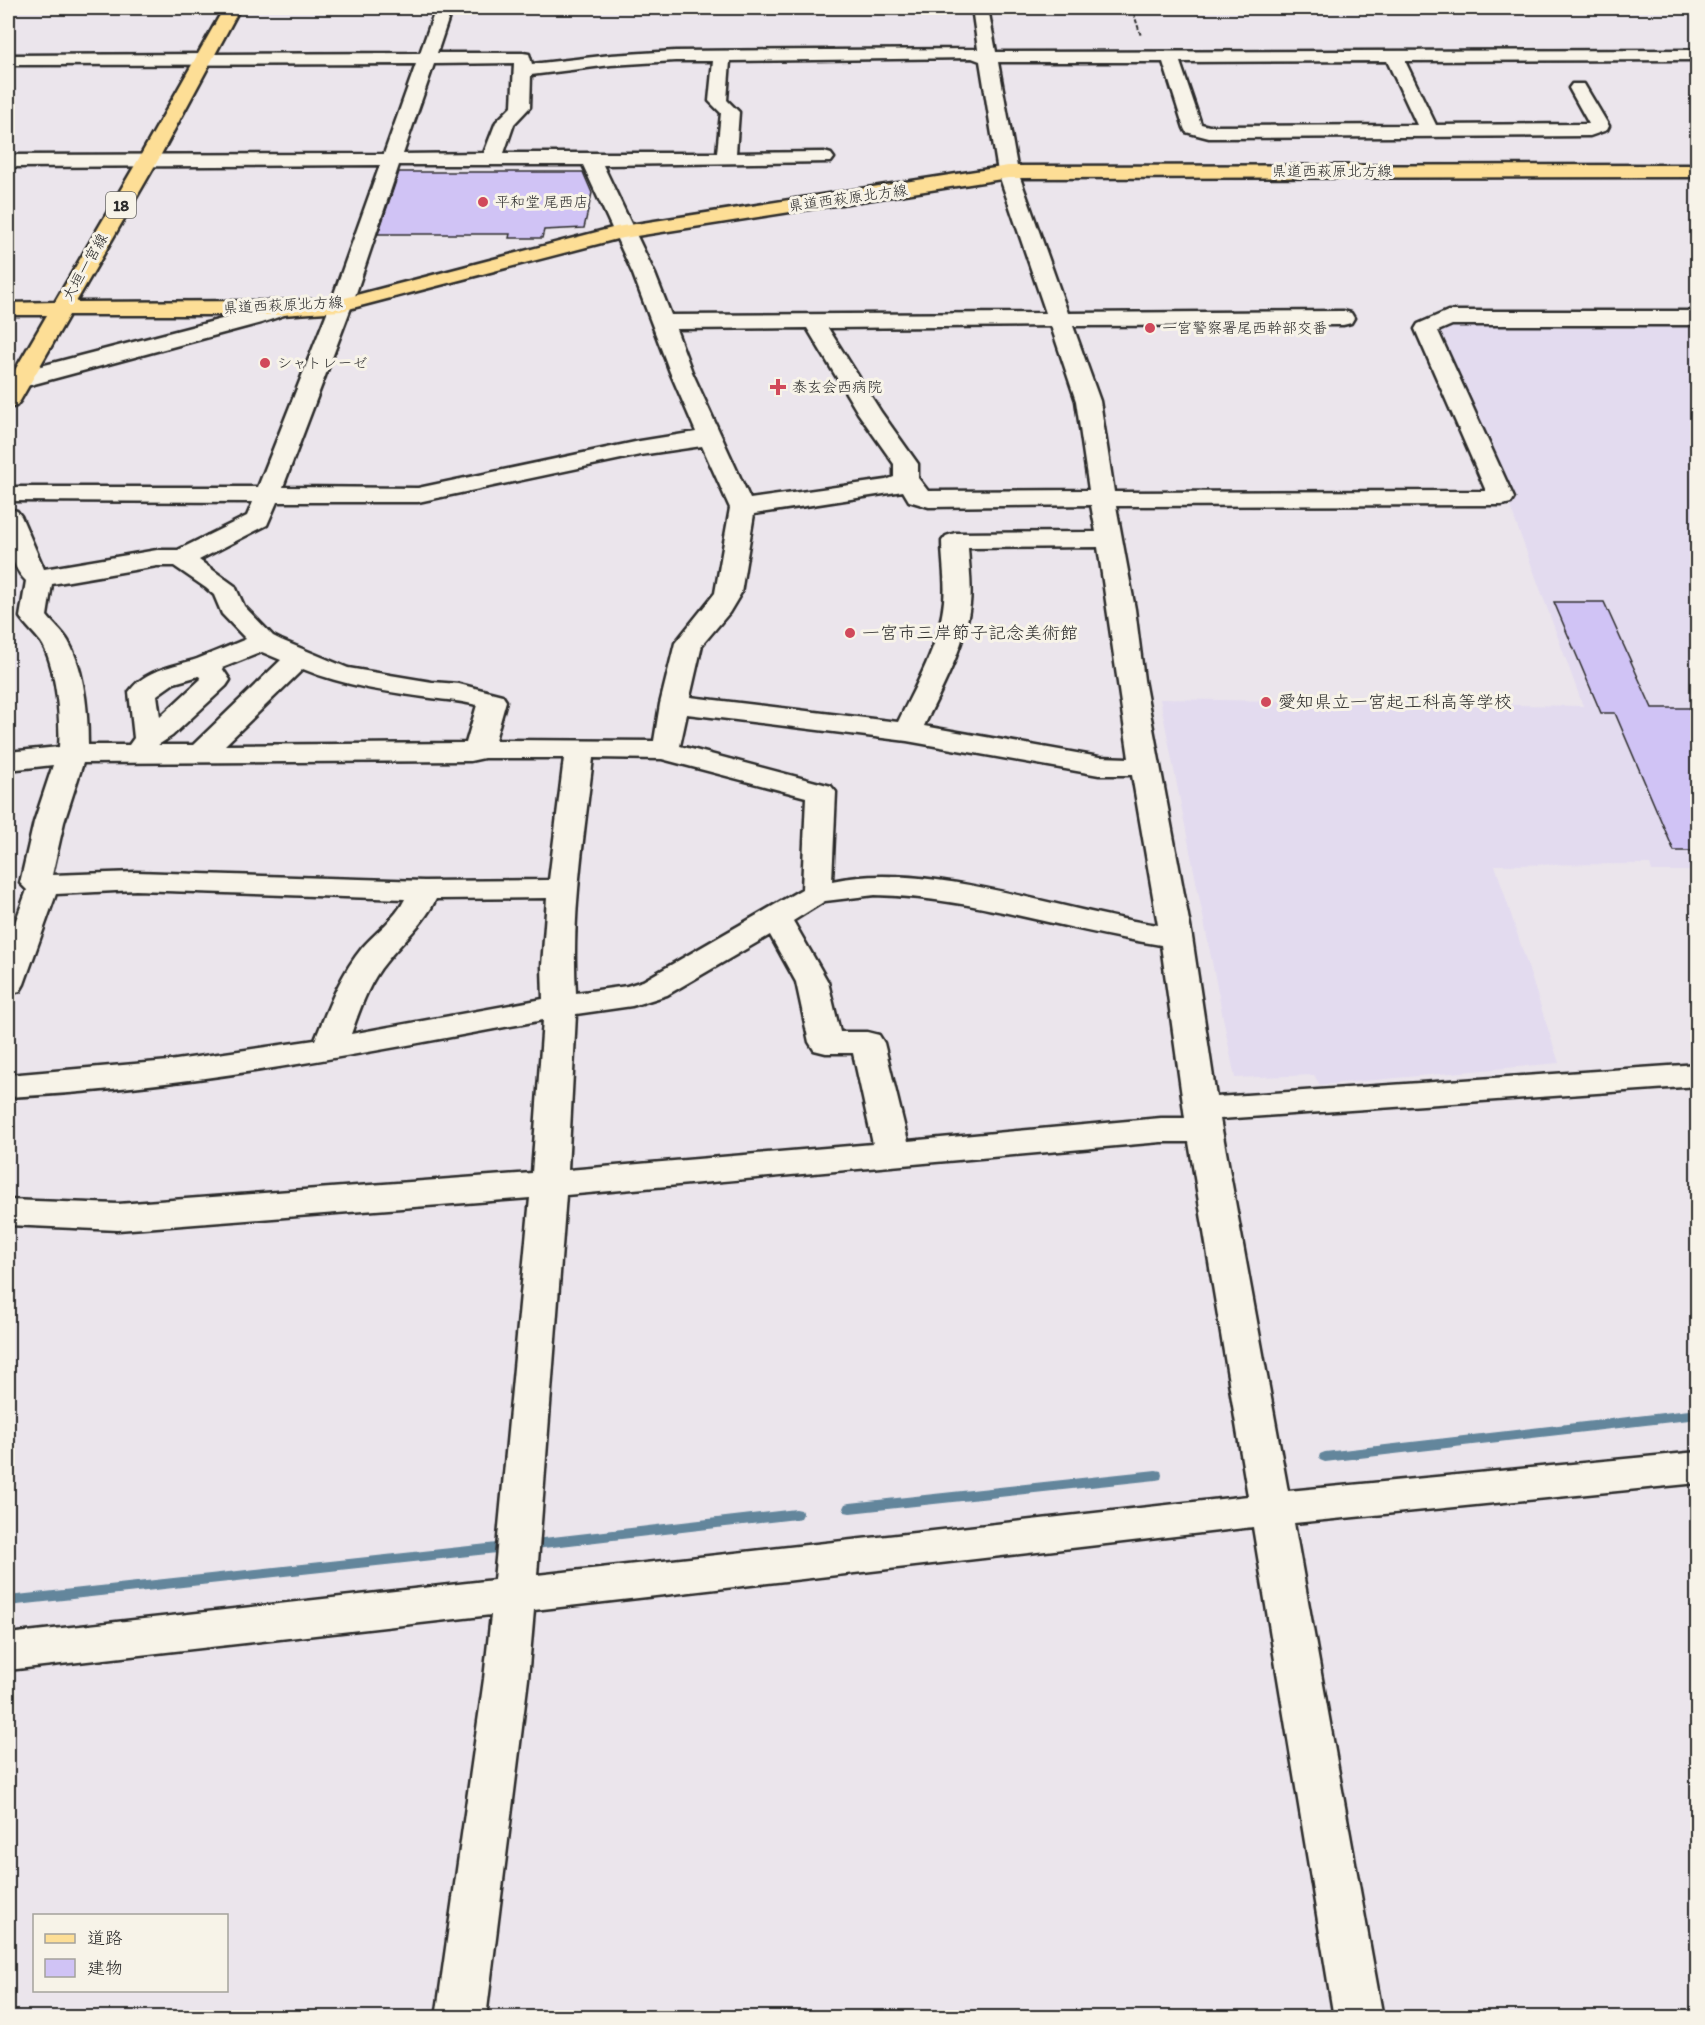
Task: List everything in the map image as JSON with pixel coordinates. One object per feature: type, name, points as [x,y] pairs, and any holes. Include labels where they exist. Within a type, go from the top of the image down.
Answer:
[{"type":"main road","points":[[170,81],[212,8]]},
{"type":"main road","name":"大垣一宮線","points":[[8,401],[12,376],[133,166],[202,60],[232,8]]},
{"type":"main road","name":"大垣一宮線","points":[[133,166],[148,121]]},
{"type":"main road","name":"県道西萩原北方線","points":[[8,309],[282,308],[340,304],[502,261],[625,232],[1008,172],[1698,171]]},
{"type":"street","points":[[8,516],[34,575],[40,578],[157,558],[183,558],[258,520],[340,304],[444,8]]},
{"type":"street","points":[[980,8],[1008,172],[1089,401],[1102,498],[1176,937],[1204,1119],[1359,2018]]},
{"type":"street","points":[[521,71],[647,57],[972,53],[987,57],[1698,55]]},
{"type":"street","points":[[722,56],[718,101],[730,112],[726,158]]},
{"type":"street","points":[[1170,57],[1193,128],[1209,132],[1590,130],[1600,126],[1578,88]]},
{"type":"street","points":[[1394,57],[1430,131]]},
{"type":"street","points":[[8,60],[523,58],[521,107],[505,122],[492,159]]},
{"type":"street","points":[[8,172],[133,166],[592,163],[726,158],[824,158]]},
{"type":"street","points":[[390,164],[492,159],[592,163]]},
{"type":"street","points":[[8,161],[133,166]]},
{"type":"street","points":[[592,163],[625,232],[664,322],[681,372],[742,508],[728,593],[720,607],[689,643],[674,704],[668,742],[663,750]]},
{"type":"street","points":[[12,376],[253,318],[282,308]]},
{"type":"street","points":[[664,322],[1343,318]]},
{"type":"street","points":[[906,481],[913,485],[918,496],[929,500],[1502,498],[1426,329],[1448,318],[1698,318]]},
{"type":"street","points":[[814,322],[870,412],[906,464],[906,481]]},
{"type":"street","points":[[8,494],[418,495],[629,450],[711,437]]},
{"type":"street","points":[[742,508],[891,487],[906,481]]},
{"type":"street","points":[[907,732],[926,693],[954,623],[957,602],[955,541],[1109,539]]},
{"type":"street","points":[[183,558],[184,562],[226,592],[231,608],[263,642],[342,675],[432,690],[459,692],[492,701],[480,742],[480,750]]},
{"type":"street","points":[[8,984],[29,884],[72,754],[74,714],[65,672],[55,642],[33,617],[40,578]]},
{"type":"street","points":[[143,746],[143,692],[164,677],[206,665],[263,642]]},
{"type":"street","points":[[202,754],[205,748],[299,658]]},
{"type":"street","points":[[143,746],[216,680],[206,665]]},
{"type":"street","points":[[674,704],[907,732],[1099,766],[1146,767]]},
{"type":"street","points":[[8,761],[143,746],[202,754],[663,750],[821,792],[816,887],[821,893]]},
{"type":"street","points":[[461,2018],[506,1679],[514,1595],[549,1184],[560,1007],[558,966],[563,889],[579,750]]},
{"type":"street","points":[[29,884],[136,881],[424,890],[563,889]]},
{"type":"street","points":[[8,1086],[169,1072],[331,1048],[632,996],[656,988],[772,919],[821,893],[869,885],[911,885],[1020,905],[1149,934],[1176,937]]},
{"type":"street","points":[[331,1048],[331,1042],[354,984],[374,955],[404,925],[421,901],[424,890]]},
{"type":"street","points":[[772,919],[780,925],[812,982],[826,1042],[867,1043],[893,1153]]},
{"type":"street","points":[[8,1213],[118,1217],[549,1184],[1161,1130],[1204,1119],[1698,1075]]},
{"type":"street","points":[[8,1652],[1272,1509],[1698,1467]]},
{"type":"shaded area","name":"愛知県立一宮起工科高等学校","points":[[1697,323],[1697,871],[1652,871],[1650,864],[1495,865],[1559,1063],[1320,1085],[1314,1075],[1235,1078],[1160,699],[1583,706],[1501,482],[1438,332],[1456,324]]},
{"type":"building","points":[[399,172],[583,172],[592,193],[584,228],[544,230],[542,238],[509,238],[510,234],[378,234]]},
{"type":"building","points":[[1554,602],[1604,602],[1652,708],[1698,708],[1698,851],[1674,851],[1615,713],[1601,713]]},
{"type":"waterway","points":[[1325,1457],[1698,1414]]},
{"type":"waterway","points":[[850,1508],[1156,1475]]},
{"type":"waterway","points":[[535,1544],[796,1514]]},
{"type":"waterway","points":[[8,1601],[497,1548]]},
{"type":"place","name":"平和堂 尾西店","points":[[483,202]]},
{"type":"place","name":"一宮警察署尾西幹部交番","points":[[1150,328]]},
{"type":"place","name":"シャトレーゼ","points":[[265,363]]},
{"type":"place","name":"泰玄会西病院","points":[[778,387]]},
{"type":"place","name":"一宮市三岸節子記念美術館","points":[[850,633]]},
{"type":"place","name":"愛知県立一宮起工科高等学校","points":[[1266,702]]}]
